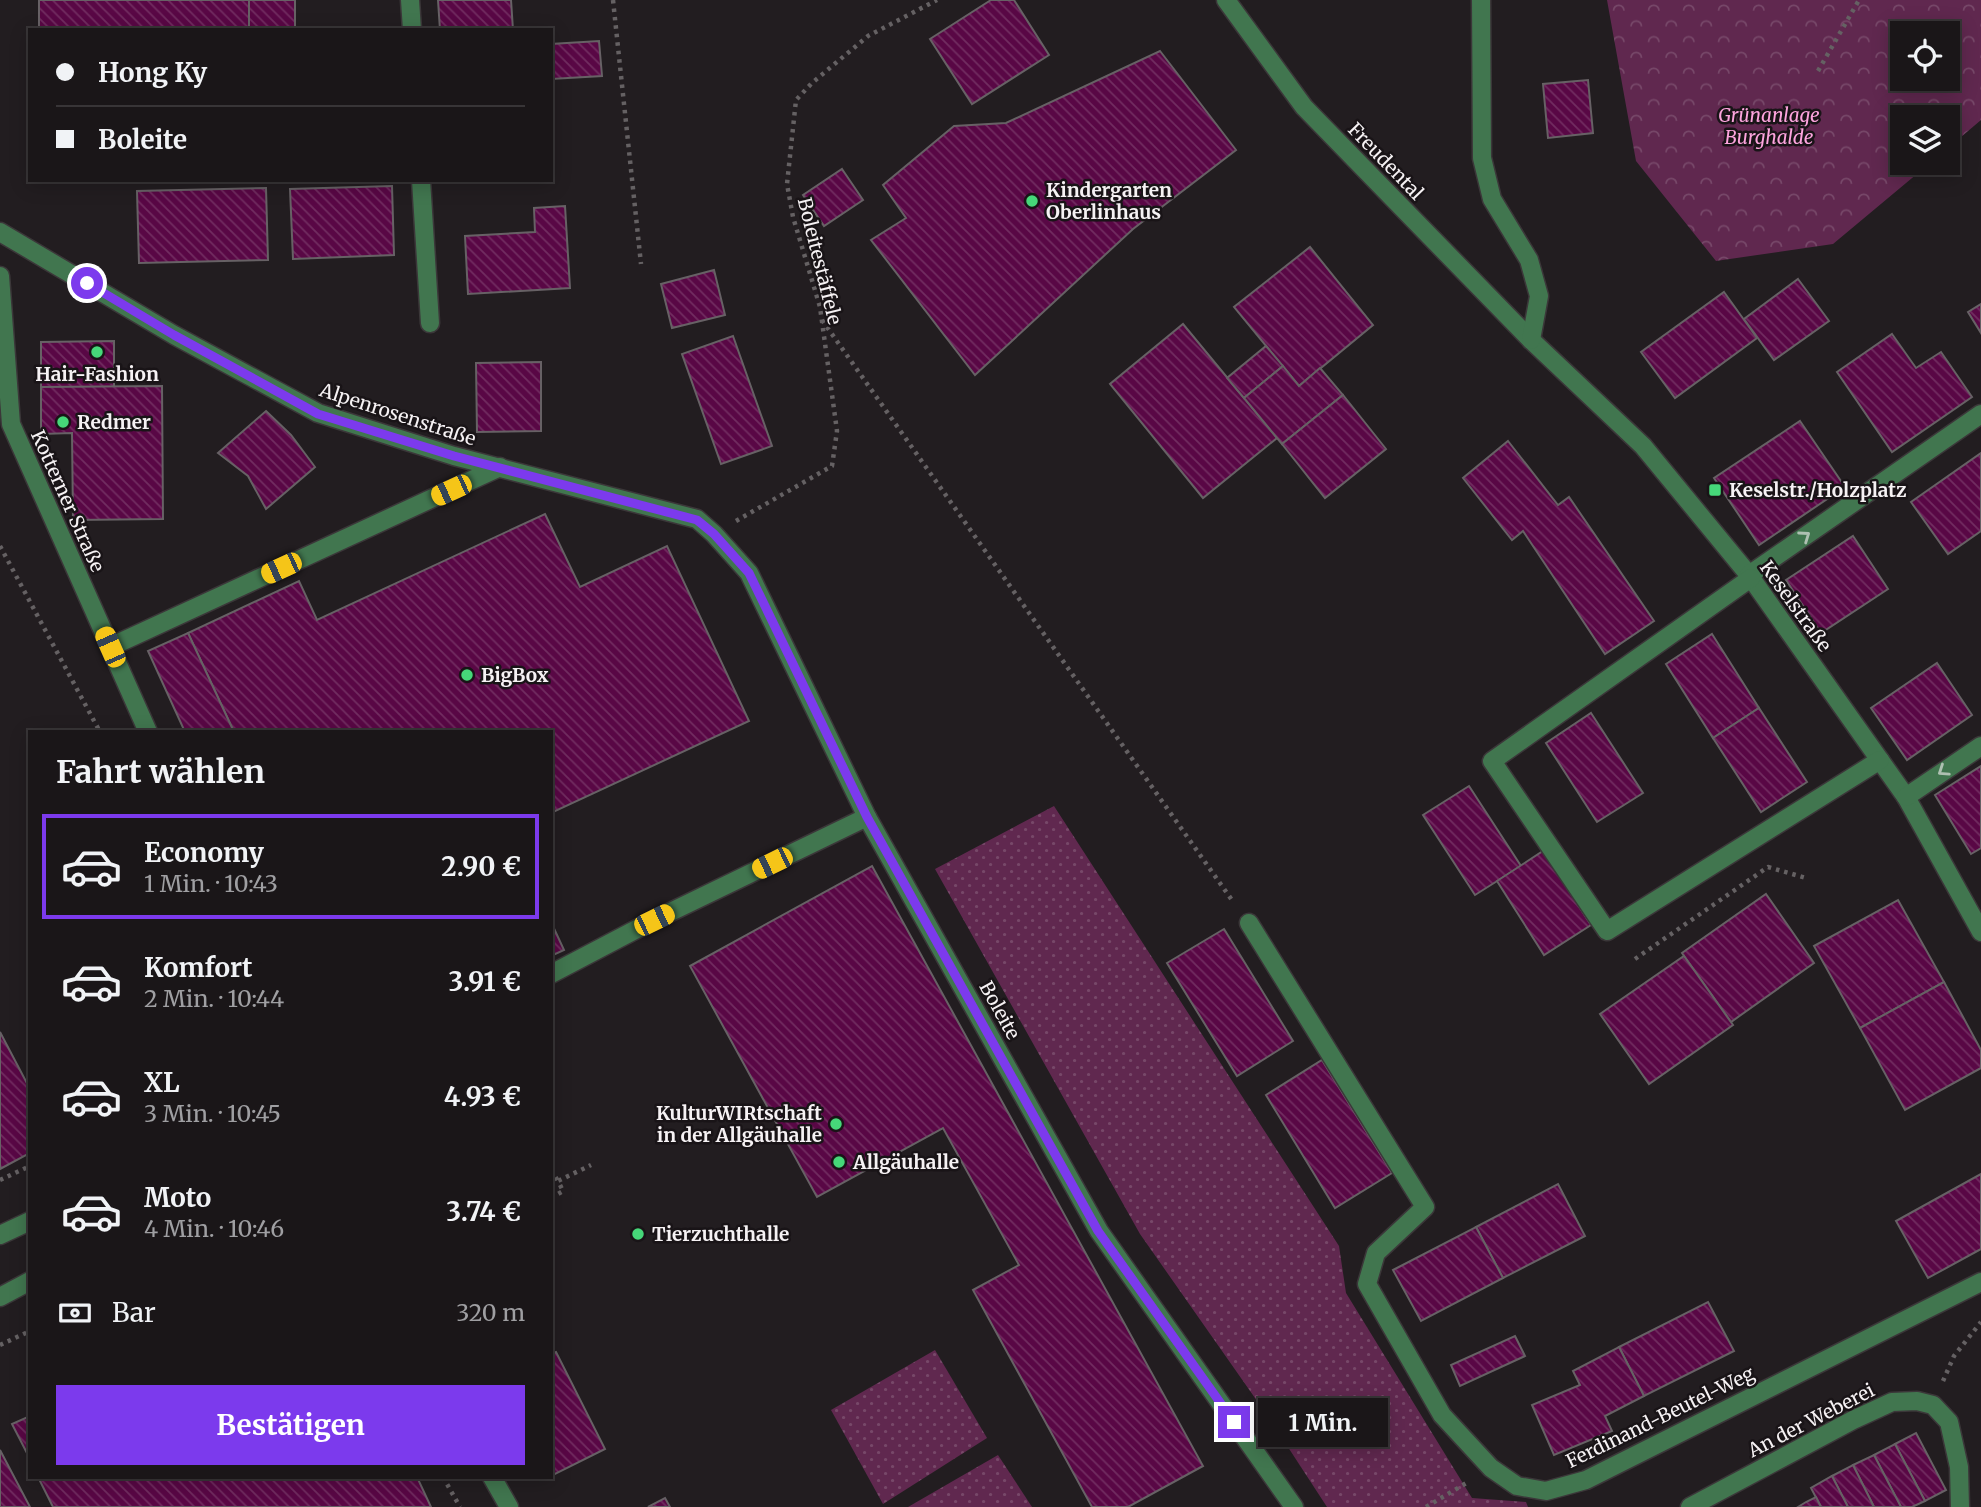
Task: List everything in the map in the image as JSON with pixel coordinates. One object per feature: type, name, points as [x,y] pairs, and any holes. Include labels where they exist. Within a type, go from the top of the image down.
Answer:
[{"type":"street","points":[[410,0],[412,28]]},
{"type":"street","name":"Freudental","points":[[1226,0],[1304,107],[1531,340]]},
{"type":"street","points":[[1481,0],[1482,159],[1492,199],[1529,260],[1539,296],[1531,340]]},
{"type":"street","points":[[421,182],[430,323]]},
{"type":"street","name":"Alpenrosenstraße","points":[[0,232],[174,335],[318,414],[454,456],[697,520]]},
{"type":"street","name":"Kotterner Straße","points":[[0,276],[11,424],[147,730]]},
{"type":"street","name":"Keselstraße","points":[[1531,340],[1643,446],[1750,577],[1906,796],[1981,932]]},
{"type":"street","points":[[1880,760],[1607,931],[1492,761],[1981,414]]},
{"type":"street","points":[[110,647],[500,467]]},
{"type":"street","name":"Boleite","points":[[697,520],[714,534],[749,573],[867,817],[1098,1231],[1294,1507]]},
{"type":"street","points":[[1906,796],[1981,746]]},
{"type":"street","points":[[553,973],[654,920],[867,817]]},
{"type":"street","name":"Ferdinand-Beutel-Weg","points":[[1249,923],[1425,1207],[1376,1253],[1367,1284],[1442,1415],[1491,1468],[1517,1486],[1546,1491],[1586,1480],[1981,1282]]},
{"type":"street","points":[[0,1235],[28,1222]]},
{"type":"street","points":[[0,1297],[28,1282]]},
{"type":"street","name":"An der Weberei","points":[[1690,1507],[1892,1402],[1917,1401],[1933,1405]]},
{"type":"street","points":[[1933,1405],[1949,1422],[1959,1467],[1960,1507]]},
{"type":"street","points":[[493,1479],[509,1507]]},
{"type":"path","points":[[612,0],[641,264]]},
{"type":"path","name":"Boleitestäffele","points":[[714,534],[832,466],[837,431],[820,307],[793,218],[787,184],[796,100],[868,36],[937,0]]},
{"type":"path","points":[[1818,71],[1859,0]]},
{"type":"path","points":[[822,320],[1249,923]]},
{"type":"path","points":[[0,545],[99,730]]},
{"type":"path","points":[[1635,959],[1768,867],[1806,877]]},
{"type":"path","points":[[558,1181],[591,1165]]},
{"type":"path","points":[[0,1180],[28,1167]]},
{"type":"path","points":[[553,1173],[564,1191],[553,1197]]},
{"type":"path","points":[[1933,1405],[1954,1356],[1981,1322]]},
{"type":"path","points":[[0,1345],[28,1332]]},
{"type":"path","points":[[1426,1507],[1491,1468]]},
{"type":"path","points":[[444,1479],[460,1507]]},
{"type":"green space","name":"Grünanlage Burghalde","points":[[1607,0],[1981,0],[1981,120],[1960,138],[1960,105],[1890,105],[1890,175],[1916,175],[1833,244],[1716,261],[1636,161]]},
{"type":"green space","points":[[1054,806],[1339,1246],[1346,1293],[1472,1498],[1526,1502],[1528,1507],[1327,1507],[1269,1418],[1140,1234],[935,869]]},
{"type":"green space","points":[[935,1350],[987,1438],[883,1504],[831,1410]]},
{"type":"green space","points":[[998,1455],[1032,1507],[908,1507]]},
{"type":"building","points":[[39,0],[249,0],[249,28],[39,28]]},
{"type":"building","points":[[249,0],[295,0],[295,28],[249,28]]},
{"type":"building","points":[[438,0],[511,0],[513,28],[440,28]]},
{"type":"building","points":[[991,0],[1014,0],[1049,55],[972,104],[930,39]]},
{"type":"building","points":[[599,41],[602,76],[553,79],[553,44]]},
{"type":"building","name":"Kindergarten Oberlinhaus","points":[[1160,51],[1236,150],[1133,229],[975,375],[871,240],[906,218],[883,185],[954,126],[1006,123]]},
{"type":"building","points":[[1588,80],[1593,133],[1548,138],[1543,84]]},
{"type":"building","points":[[842,169],[863,200],[824,226],[803,195]]},
{"type":"building","points":[[392,186],[394,255],[293,259],[290,189]]},
{"type":"building","points":[[266,188],[268,260],[139,263],[137,191]]},
{"type":"building","points":[[565,206],[570,288],[468,294],[465,236],[535,232],[534,208]]},
{"type":"building","points":[[1310,247],[1373,325],[1299,386],[1234,307]]},
{"type":"building","points":[[714,270],[725,315],[672,328],[661,284]]},
{"type":"building","points":[[1798,279],[1829,321],[1774,360],[1744,319]]},
{"type":"building","points":[[1724,292],[1757,338],[1675,398],[1641,352]]},
{"type":"building","points":[[1981,304],[1981,333],[1968,312]]},
{"type":"building","points":[[1183,324],[1277,438],[1203,498],[1110,384]]},
{"type":"building","points":[[1892,334],[1916,368],[1941,352],[1972,397],[1892,452],[1837,372]]},
{"type":"building","points":[[733,336],[772,446],[721,464],[682,354]]},
{"type":"building","points":[[114,341],[114,387],[41,387],[41,342]]},
{"type":"building","points":[[1266,346],[1283,366],[1244,398],[1227,378]]},
{"type":"building","points":[[541,362],[541,431],[477,432],[476,363]]},
{"type":"building","points":[[1283,366],[1299,386],[1320,368],[1343,395],[1282,444],[1244,398]]},
{"type":"building","points":[[162,386],[163,519],[73,520],[72,433],[41,434],[41,387]]},
{"type":"building","points":[[1343,395],[1386,449],[1325,498],[1282,444]]},
{"type":"building","points":[[266,411],[291,435],[315,467],[266,509],[248,476],[218,453]]},
{"type":"building","points":[[1800,421],[1845,487],[1759,545],[1714,478]]},
{"type":"building","points":[[1508,441],[1558,505],[1569,497],[1654,621],[1605,654],[1523,531],[1512,540],[1463,478]]},
{"type":"building","points":[[1981,453],[1981,531],[1948,554],[1911,502]]},
{"type":"building","name":"BigBox","points":[[545,514],[580,587],[667,546],[749,721],[553,812],[553,730],[233,730],[188,633],[299,581],[317,620]]},
{"type":"building","points":[[1853,536],[1888,589],[1821,633],[1786,580]]},
{"type":"building","points":[[188,633],[233,730],[184,730],[148,651]]},
{"type":"building","points":[[1712,634],[1759,708],[1713,738],[1666,664]]},
{"type":"building","points":[[1937,663],[1972,715],[1907,760],[1871,708]]},
{"type":"building","points":[[1759,708],[1807,782],[1761,812],[1713,738]]},
{"type":"building","points":[[1591,713],[1643,793],[1597,822],[1546,743]]},
{"type":"building","points":[[1981,766],[1981,848],[1971,854],[1935,795]]},
{"type":"building","points":[[1469,786],[1521,866],[1475,895],[1423,815]]},
{"type":"building","points":[[1543,851],[1591,925],[1544,955],[1497,881]]},
{"type":"building","name":"Allgäuhalle","points":[[872,866],[1203,1466],[1128,1507],[1092,1507],[973,1290],[1019,1265],[943,1128],[817,1197],[690,966]]},
{"type":"building","points":[[1766,894],[1814,963],[1731,1022],[1682,953]]},
{"type":"building","points":[[1898,900],[1944,982],[1860,1028],[1814,946]]},
{"type":"building","points":[[553,926],[564,950],[553,955]]},
{"type":"building","points":[[1224,929],[1293,1041],[1237,1076],[1167,963]]},
{"type":"building","points":[[1684,956],[1733,1025],[1649,1084],[1600,1014]]},
{"type":"building","points":[[1944,982],[1981,1050],[1981,1068],[1905,1110],[1860,1028]]},
{"type":"building","points":[[0,1032],[28,1085],[28,1154],[0,1169]]},
{"type":"building","points":[[1322,1060],[1392,1173],[1335,1208],[1266,1095]]},
{"type":"building","points":[[1981,1174],[1981,1249],[1928,1278],[1896,1221]]},
{"type":"building","points":[[1558,1184],[1585,1236],[1503,1278],[1476,1227]]},
{"type":"building","points":[[1476,1227],[1503,1278],[1421,1321],[1393,1270]]},
{"type":"building","points":[[1708,1302],[1734,1351],[1644,1396],[1619,1347]]},
{"type":"building","points":[[1515,1336],[1525,1356],[1460,1386],[1451,1365]]},
{"type":"building","points":[[1619,1347],[1644,1396],[1605,1416],[1612,1431],[1554,1455],[1532,1405],[1580,1385],[1573,1371]]},
{"type":"building","points":[[556,1352],[605,1449],[553,1475],[553,1353]]},
{"type":"building","points":[[28,1417],[28,1455],[12,1424]]},
{"type":"building","points":[[1916,1433],[1946,1490],[1925,1501],[1895,1444]]},
{"type":"building","points":[[1895,1444],[1925,1501],[1912,1507],[1901,1507],[1874,1455]]},
{"type":"building","points":[[0,1450],[30,1507],[0,1507]]},
{"type":"building","points":[[1874,1455],[1901,1507],[1874,1507],[1853,1465]]},
{"type":"building","points":[[1853,1465],[1874,1507],[1848,1507],[1832,1476]]},
{"type":"building","points":[[1832,1476],[1848,1507],[1821,1507],[1811,1488]]},
{"type":"building","points":[[39,1479],[418,1479],[431,1507],[53,1507]]},
{"type":"building","points":[[1816,1497],[1821,1507],[1798,1507],[1806,1502]]},
{"type":"building","points":[[665,1498],[670,1507],[648,1507]]},
{"type":"place","name":"Kindergarten Oberlinhaus","points":[[1032,201]]},
{"type":"place","name":"Hair-Fashion","points":[[97,352]]},
{"type":"place","name":"Redmer","points":[[63,422]]},
{"type":"place","name":"Keselstr./Holzplatz","points":[[1715,490]]},
{"type":"place","name":"BigBox","points":[[467,675]]},
{"type":"place","name":"KulturWIRtschaft in der Allgäuhalle","points":[[836,1124]]},
{"type":"place","name":"Allgäuhalle","points":[[839,1162]]},
{"type":"place","name":"Tierzuchthalle","points":[[638,1234]]},
{"type":"route","points":[[87,283],[174,335],[318,414],[454,456],[697,520],[714,534],[749,573],[867,817],[1098,1231],[1234,1422]]}]
